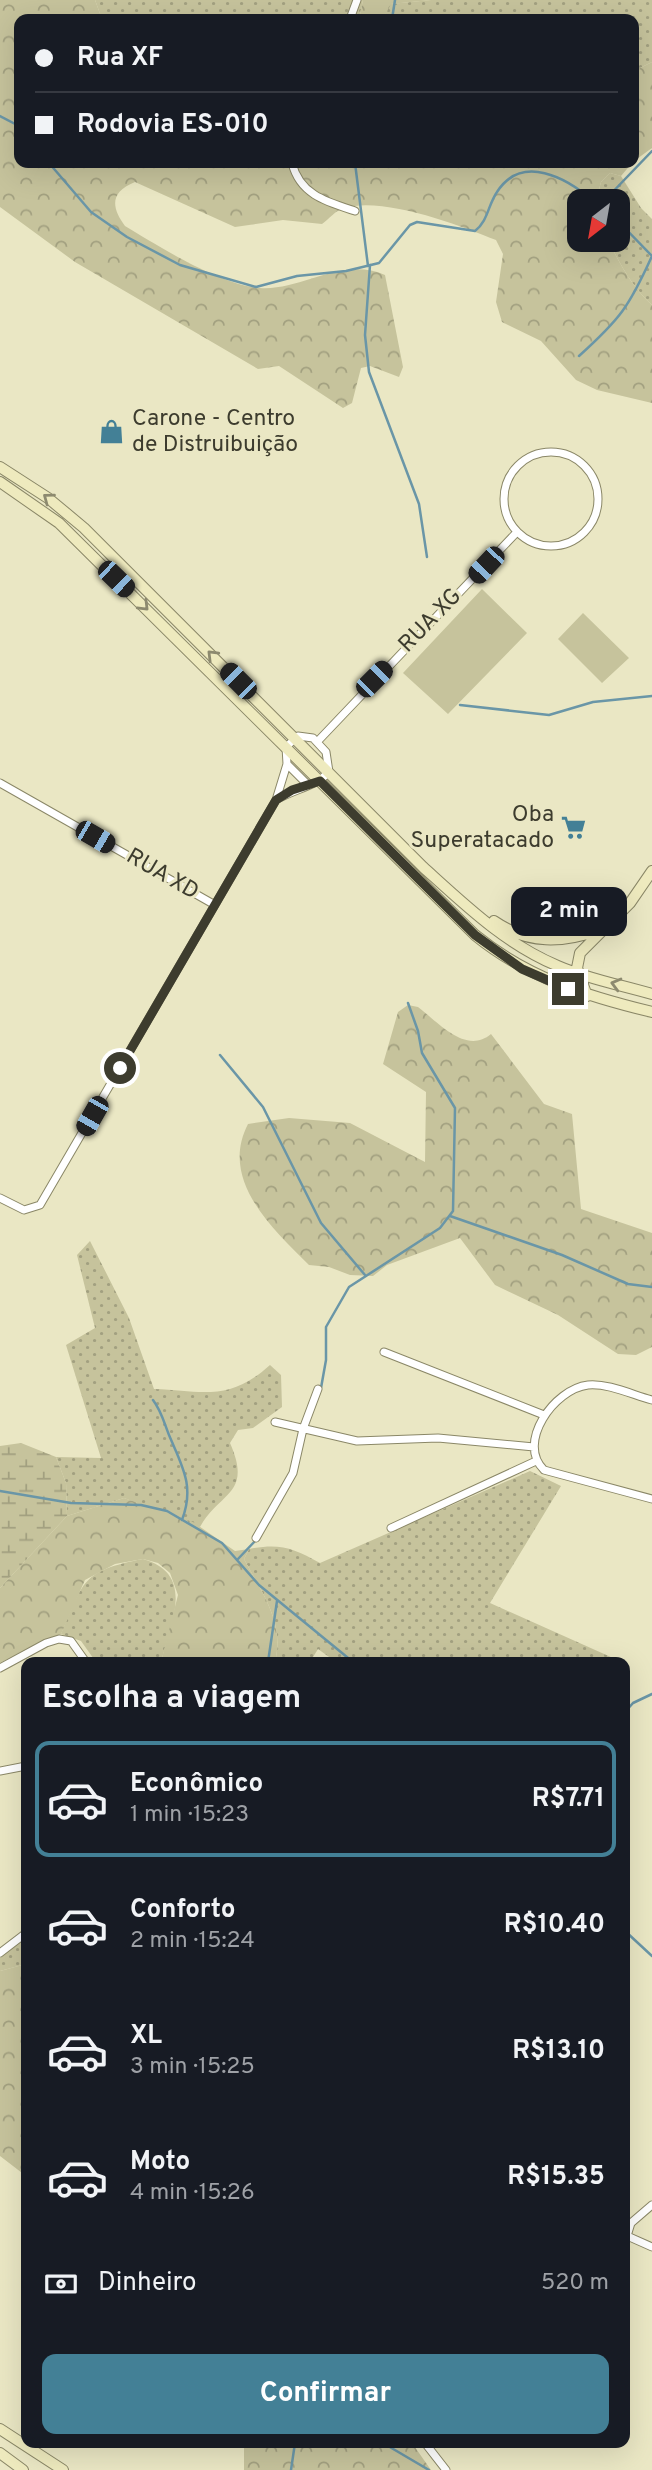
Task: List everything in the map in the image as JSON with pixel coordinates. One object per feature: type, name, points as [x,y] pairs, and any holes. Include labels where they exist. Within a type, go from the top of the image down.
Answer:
[{"type":"main road","points":[[0,467],[64,510],[295,738],[324,776],[457,919],[491,949],[522,969],[587,996],[652,1012]]},
{"type":"main road","points":[[0,482],[59,523],[286,747],[324,776],[498,932],[522,948],[580,974],[652,994]]},
{"type":"main road","points":[[423,867],[436,870],[496,923],[531,939],[552,942],[575,939],[600,930]]},
{"type":"main road","points":[[587,996],[577,968],[580,953],[600,930],[630,903],[652,871]]},
{"type":"main road","points":[[0,2429],[19,2442]]},
{"type":"main road","points":[[26,2448],[54,2470]]},
{"type":"main road","points":[[28,2448],[63,2470]]},
{"type":"main road","points":[[0,2454],[23,2470]]},
{"type":"street","points":[[294,168],[300,183],[313,194],[355,211]]},
{"type":"street","points":[[535,454],[566,454],[579,461],[590,472],[597,486],[599,502],[595,517],[581,535],[560,545],[545,546],[530,541],[517,532],[508,519],[504,504],[505,488],[511,474],[521,462],[535,454]]},
{"type":"street","name":"RUA XG","points":[[317,742],[517,532]]},
{"type":"street","points":[[0,1198],[24,1210],[40,1205],[276,800],[286,764],[286,747],[295,738],[308,735],[317,742],[329,759],[324,776],[276,800]]},
{"type":"street","points":[[286,764],[308,785]]},
{"type":"street","name":"RUA XD","points":[[0,783],[215,905]]},
{"type":"street","points":[[384,1352],[544,1415]]},
{"type":"street","points":[[652,1400],[597,1385],[586,1385],[561,1395],[544,1415],[534,1447],[536,1461],[544,1470],[652,1499]]},
{"type":"street","points":[[256,1538],[293,1473],[303,1429],[318,1389]]},
{"type":"street","points":[[275,1422],[332,1437],[378,1441],[438,1438],[534,1447]]},
{"type":"street","points":[[391,1528],[536,1461]]},
{"type":"street","points":[[23,1657],[60,1639],[71,1641],[82,1657]]},
{"type":"street","points":[[0,1668],[21,1658]]},
{"type":"street","points":[[0,1772],[21,1767]]},
{"type":"street","points":[[0,1953],[21,1937]]},
{"type":"street","points":[[630,2226],[652,2205]]},
{"type":"street","points":[[630,2238],[652,2248]]},
{"type":"street","points":[[429,2448],[443,2467]]},
{"type":"green space","points":[[0,0],[95,0],[100,14],[14,14],[14,168],[628,168],[621,176],[610,173],[601,182],[599,189],[567,189],[567,252],[614,252],[632,283],[652,305],[652,403],[597,390],[576,380],[541,341],[502,322],[496,302],[503,254],[496,240],[421,214],[360,205],[341,209],[322,224],[283,220],[235,227],[135,182],[117,195],[115,206],[125,226],[191,264],[227,280],[260,288],[275,288],[353,269],[385,275],[403,367],[399,377],[370,366],[361,368],[352,403],[343,408],[279,366],[258,369],[75,262],[0,207]]},
{"type":"green space","points":[[95,0],[363,0],[360,14],[100,14]]},
{"type":"green space","points":[[363,0],[431,0],[391,4],[386,14],[360,14]]},
{"type":"green space","points":[[431,0],[652,0],[652,62],[639,68],[639,14],[385,14],[390,4]]},
{"type":"green space","points":[[652,62],[652,148],[639,157],[639,68]]},
{"type":"green space","points":[[610,173],[621,176],[629,189],[599,189],[601,182]]},
{"type":"green space","points":[[630,190],[652,219],[652,305],[632,283],[614,252],[630,252]]},
{"type":"green space","points":[[482,589],[527,633],[448,714],[403,673]]},
{"type":"green space","points":[[583,613],[629,658],[602,683],[558,639]]},
{"type":"green space","points":[[408,1005],[418,1007],[462,1039],[482,1040],[491,1034],[544,1104],[572,1114],[581,1209],[652,1233],[652,1347],[636,1355],[618,1354],[558,1315],[495,1285],[460,1238],[387,1265],[373,1276],[350,1275],[329,1267],[309,1265],[266,1219],[245,1183],[240,1164],[241,1145],[248,1124],[289,1118],[350,1123],[425,1162],[426,1092],[383,1064],[398,1012]]},
{"type":"green space","points":[[90,1241],[129,1318],[154,1389],[215,1392],[241,1385],[270,1365],[281,1375],[282,1407],[253,1428],[238,1430],[230,1443],[238,1473],[236,1483],[200,1527],[124,1498],[67,1516],[66,1483],[56,1457],[101,1458],[66,1345],[95,1328],[77,1255]]},
{"type":"green space","points":[[21,1443],[56,1457],[66,1483],[67,1516],[0,1588],[0,1446]]},
{"type":"green space","points":[[530,1471],[561,1486],[490,1603],[611,1657],[329,1657],[318,1649],[313,1657],[276,1657],[277,1634],[274,1621],[244,1559],[249,1549],[269,1547],[286,1548],[320,1563]]},
{"type":"green space","points":[[124,1498],[193,1522],[235,1551],[249,1549],[244,1559],[274,1621],[277,1634],[276,1657],[162,1657],[178,1595],[170,1573],[158,1563],[143,1559],[115,1564],[85,1580],[61,1634],[0,1663],[0,1588],[67,1516]]},
{"type":"green space","points":[[143,1559],[159,1566],[170,1576],[176,1601],[162,1657],[92,1657],[81,1641],[61,1634],[87,1581],[107,1568]]},
{"type":"green space","points":[[21,1940],[21,1965],[0,1971],[0,1958]]},
{"type":"green space","points":[[21,1965],[21,2172],[0,2156],[0,1971]]},
{"type":"green space","points":[[244,2448],[416,2448],[431,2470],[244,2470]]},
{"type":"waterway","points":[[393,14],[395,0]]},
{"type":"waterway","points":[[0,116],[14,123]]},
{"type":"waterway","points":[[639,165],[652,151]]},
{"type":"waterway","points":[[53,168],[91,212],[127,237],[180,265],[256,287],[297,276],[346,271],[379,263],[410,225],[417,222],[475,231],[483,223],[497,192],[507,180],[519,174],[545,173],[578,189]]},
{"type":"waterway","points":[[356,168],[368,266]]},
{"type":"waterway","points":[[616,189],[636,168]]},
{"type":"waterway","points":[[630,233],[652,256]]},
{"type":"waterway","points":[[579,356],[622,311],[637,288],[652,256]]},
{"type":"waterway","points":[[370,265],[365,335],[369,372],[419,504],[427,557]]},
{"type":"waterway","points":[[460,705],[549,715],[593,702],[652,696]]},
{"type":"waterway","points":[[321,1388],[326,1360],[326,1327],[349,1287],[440,1228],[453,1211],[455,1108],[422,1053],[408,1003]]},
{"type":"waterway","points":[[220,1055],[263,1107],[321,1223],[365,1275]]},
{"type":"waterway","points":[[450,1216],[562,1255],[628,1284],[652,1287]]},
{"type":"waterway","points":[[153,1400],[161,1413],[185,1476],[187,1497],[182,1520]]},
{"type":"waterway","points":[[0,1491],[71,1503],[141,1505],[167,1511],[222,1543],[259,1585],[347,1657]]},
{"type":"waterway","points":[[237,1560],[256,1540]]},
{"type":"waterway","points":[[269,1657],[277,1601]]},
{"type":"waterway","points":[[630,1706],[652,1694]]},
{"type":"waterway","points":[[630,1936],[652,1956]]},
{"type":"waterway","points":[[291,2470],[294,2448]]},
{"type":"waterway","points":[[392,2448],[429,2470]]},
{"type":"place","name":"Carone - Centro de Distruibuição","points":[[112,432]]},
{"type":"place","name":"Oba Superatacado","points":[[574,828]]},
{"type":"route","points":[[120,1068],[276,800],[292,790],[320,781],[475,935],[522,969],[568,989]]}]
